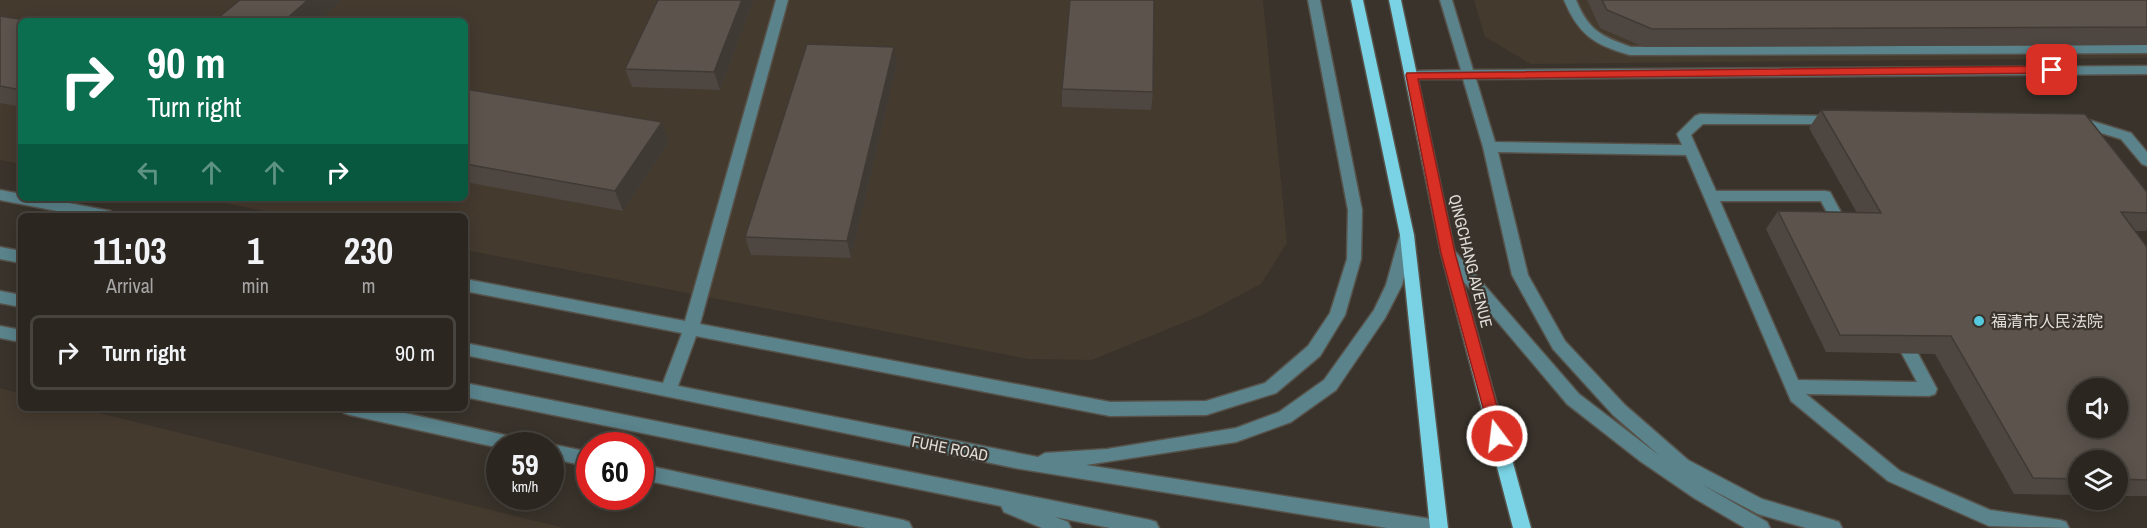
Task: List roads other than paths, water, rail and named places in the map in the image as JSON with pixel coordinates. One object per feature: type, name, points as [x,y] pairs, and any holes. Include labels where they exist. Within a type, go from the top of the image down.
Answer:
[{"type":"main road","points":[[1357,0],[1407,235],[1438,528]]},
{"type":"main road","name":"QINGCHANG AVENUE","points":[[1395,0],[1448,253],[1522,528]]},
{"type":"street","points":[[668,391],[691,329],[782,0]]},
{"type":"street","points":[[468,286],[1110,409],[1206,408],[1270,388],[1314,351],[1337,315],[1354,259],[1355,210],[1314,0]]},
{"type":"street","points":[[1446,0],[1490,147],[1520,275],[1559,345],[1619,410],[1682,465],[1758,506],[1833,528]]},
{"type":"street","points":[[1570,0],[1579,23],[1595,38],[1630,51],[2147,49]]},
{"type":"street","points":[[1769,37],[1790,72]]},
{"type":"street","points":[[1412,75],[2147,70]]},
{"type":"street","points":[[1844,119],[1700,119],[1684,134],[1797,396],[1894,476],[1989,518],[2060,528]]},
{"type":"street","points":[[2059,119],[2071,119],[2126,136],[2147,161]]},
{"type":"street","points":[[1490,147],[1689,150]]},
{"type":"street","points":[[0,195],[18,198]]},
{"type":"street","points":[[1709,196],[1825,196],[1852,247]]},
{"type":"street","points":[[31,201],[94,213]]},
{"type":"street","points":[[1014,461],[1107,456],[1236,435],[1285,417],[1330,385],[1380,314],[1394,285],[1407,235]]},
{"type":"street","points":[[0,253],[18,256]]},
{"type":"street","points":[[1448,253],[1574,399],[1646,456],[1682,481],[1761,528]]},
{"type":"street","points":[[0,297],[18,300]]},
{"type":"street","points":[[1793,387],[1929,389],[1896,328]]},
{"type":"street","points":[[0,332],[18,335]]},
{"type":"street","name":"FUHE ROAD","points":[[468,350],[1014,461],[1438,528]]},
{"type":"street","points":[[468,391],[1150,528]]},
{"type":"street","points":[[364,411],[486,438]]},
{"type":"street","points":[[654,474],[903,528]]},
{"type":"street","points":[[980,493],[1062,528]]},
{"type":"place","name":"福清市人民法院","points":[[1979,321]]}]
